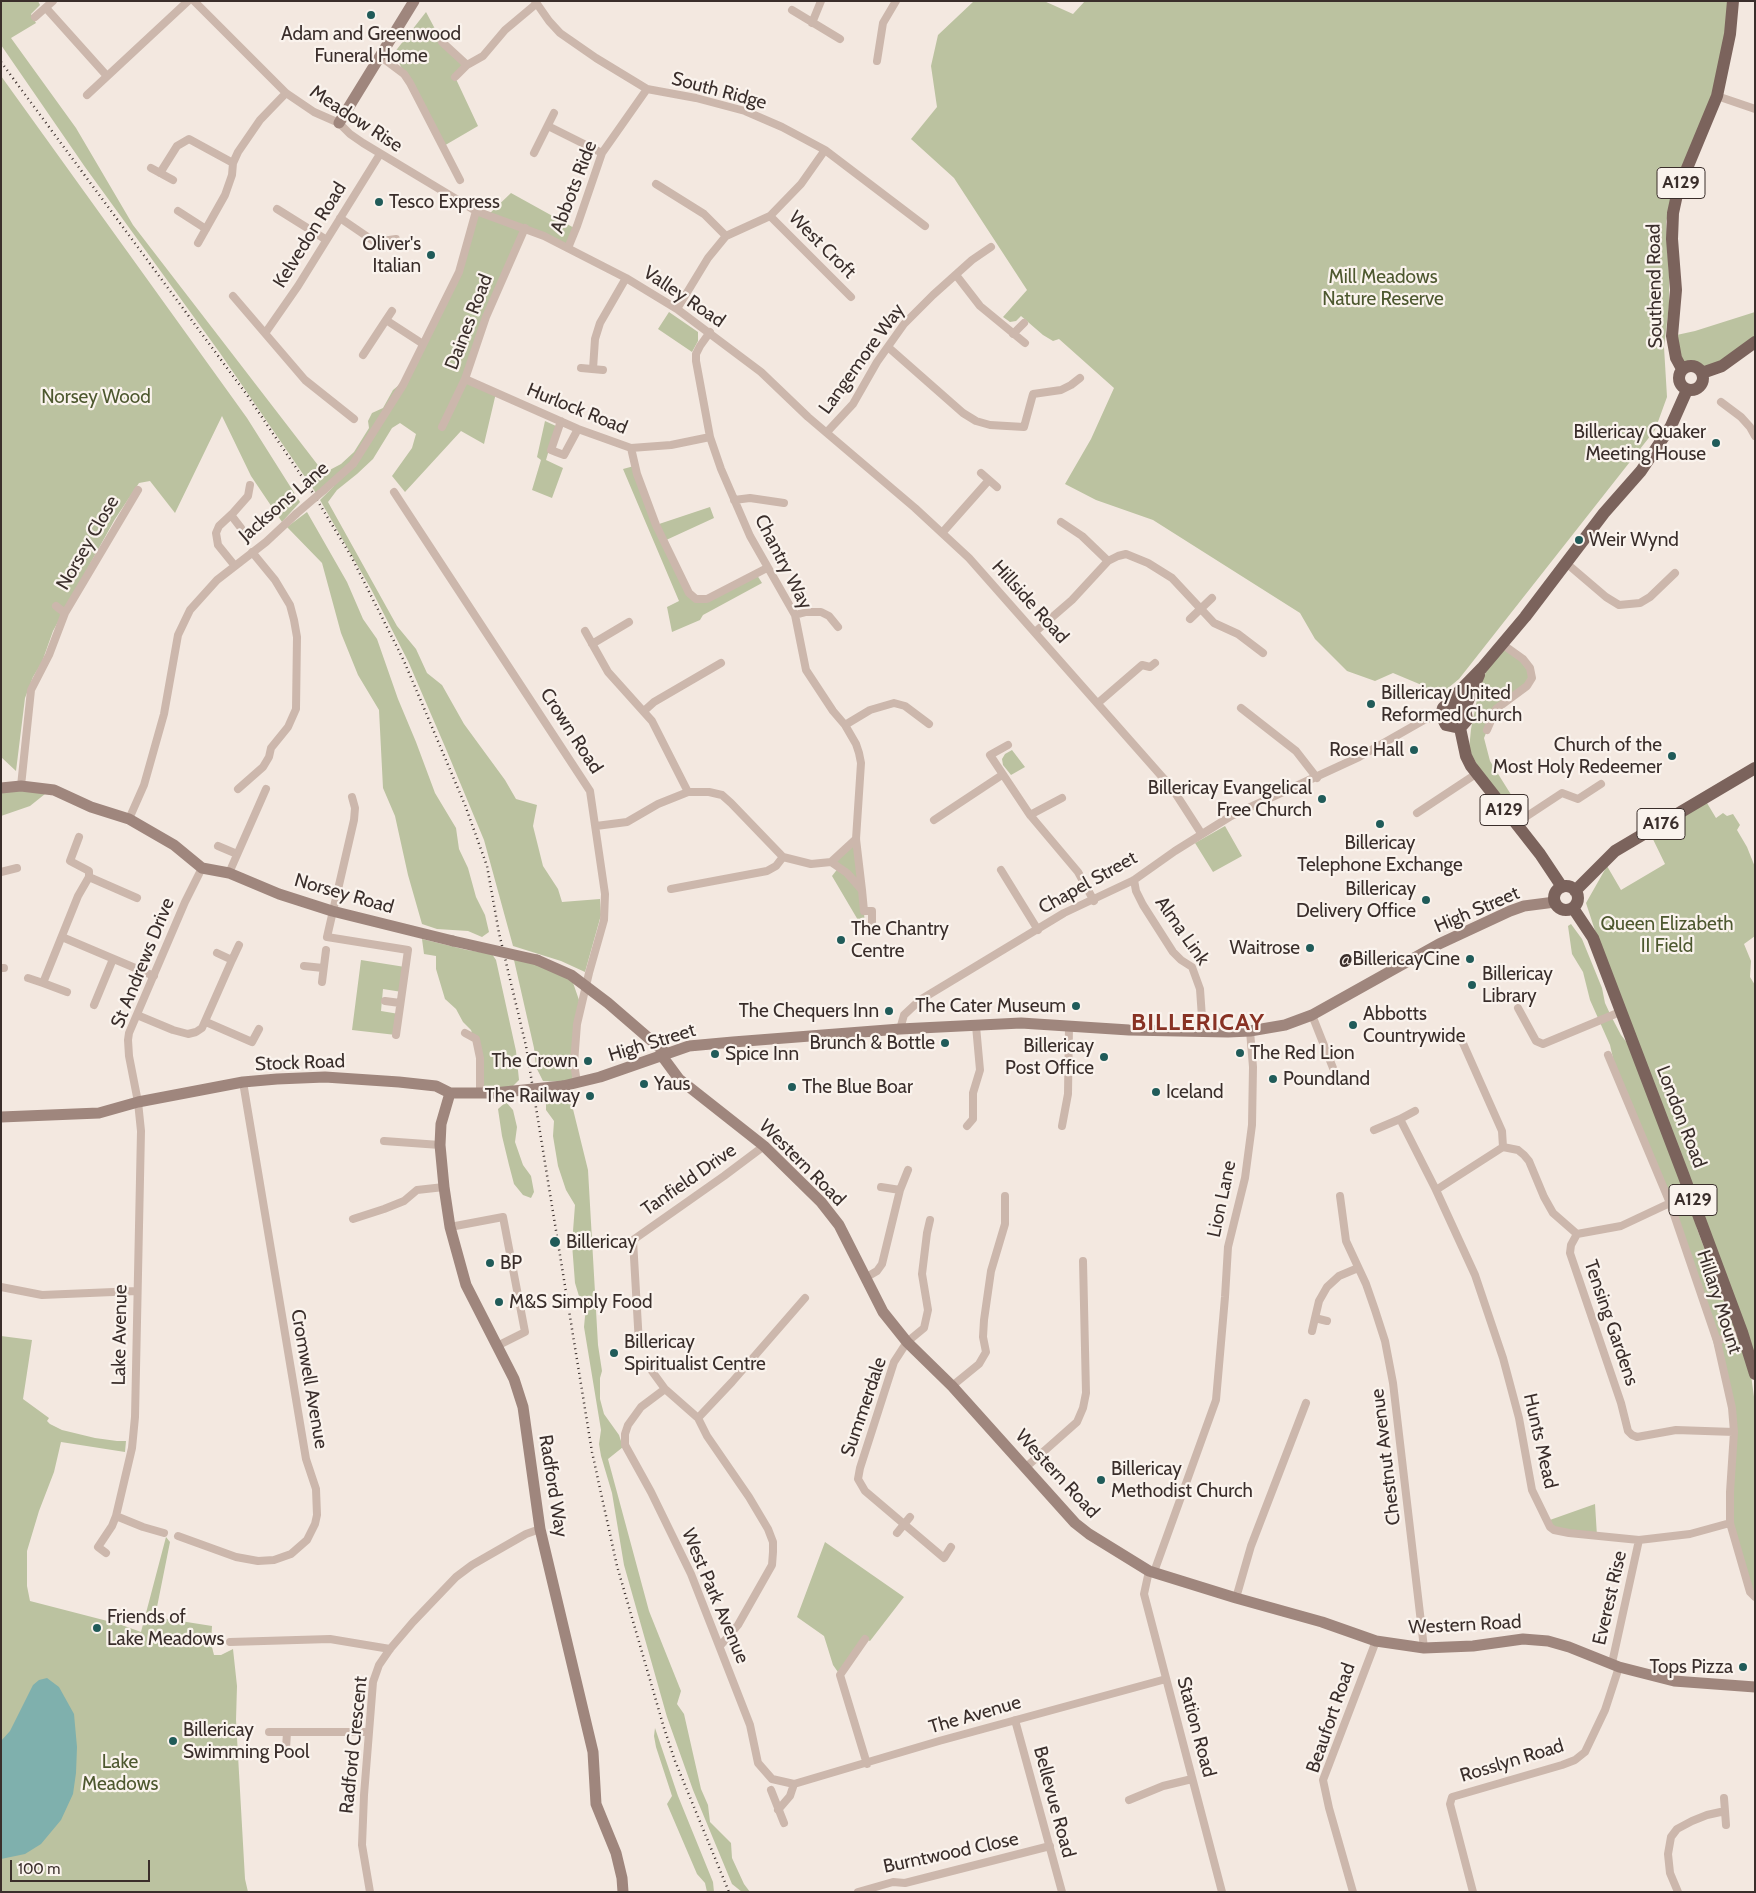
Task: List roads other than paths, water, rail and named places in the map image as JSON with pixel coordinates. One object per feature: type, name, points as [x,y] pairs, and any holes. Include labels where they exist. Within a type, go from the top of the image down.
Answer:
[{"type":"main road","name":"Southend Road","points":[[1682,369],[1676,358],[1672,336],[1676,290],[1672,239],[1673,213],[1678,190],[1690,158],[1717,96],[1729,41],[1732,1]]},
{"type":"main road","points":[[1682,369],[1693,366],[1702,373],[1722,366],[1755,342]]},
{"type":"main road","name":"A129","points":[[1682,369],[1678,381],[1687,390],[1699,388],[1703,381],[1702,373]]},
{"type":"main road","name":"A129","points":[[1441,715],[1443,708],[1482,668],[1525,617],[1565,562],[1640,472],[1671,426],[1687,390]]},
{"type":"main road","name":"A129","points":[[1482,668],[1465,708],[1467,720],[1460,728],[1466,756],[1476,774],[1540,854],[1562,886]]},
{"type":"main road","points":[[1449,703],[1460,703],[1465,708]]},
{"type":"main road","points":[[1441,715],[1446,725],[1460,728]]},
{"type":"main road","name":"A176","points":[[1575,891],[1615,851],[1755,768]]},
{"type":"main road","points":[[1562,886],[1570,886],[1575,891],[1578,898],[1573,908],[1562,909],[1555,902],[1555,894],[1562,886]]},
{"type":"main road","name":"London Road","points":[[1573,908],[1593,938],[1742,1332],[1755,1374]]},
{"type":"street","points":[[35,17],[52,1]]},
{"type":"street","points":[[87,95],[188,1]]},
{"type":"street","name":"Meadow Rise","points":[[194,1],[286,93],[314,112],[339,123],[350,134],[380,154],[476,211],[525,228]]},
{"type":"street","points":[[339,123],[414,1]]},
{"type":"street","points":[[812,23],[820,1]]},
{"type":"street","points":[[877,61],[882,24],[896,1]]},
{"type":"street","points":[[454,77],[467,65],[483,56],[505,30],[536,2]]},
{"type":"street","name":"South Ridge","points":[[536,2],[560,33],[596,58],[647,89],[696,98],[745,112],[782,127],[825,150],[925,226]]},
{"type":"street","points":[[46,8],[107,76]]},
{"type":"street","points":[[792,10],[840,39]]},
{"type":"street","points":[[442,42],[467,65]]},
{"type":"street","points":[[380,56],[404,74],[410,83],[460,180]]},
{"type":"street","name":"Abbots Ride","points":[[568,248],[602,153],[647,89]]},
{"type":"street","points":[[198,243],[225,195],[232,175],[233,163],[246,138],[286,93]]},
{"type":"street","points":[[1717,96],[1755,109]]},
{"type":"street","points":[[534,153],[554,113]]},
{"type":"street","points":[[548,126],[602,153]]},
{"type":"street","points":[[160,173],[177,146],[189,139],[233,163]]},
{"type":"street","points":[[677,308],[708,258],[726,236],[770,216],[802,184],[825,150]]},
{"type":"street","name":"Kelvedon Road","points":[[266,332],[298,286],[325,239],[380,154]]},
{"type":"street","points":[[151,168],[173,180]]},
{"type":"street","points":[[656,184],[704,214],[726,236]]},
{"type":"street","points":[[277,210],[325,239]]},
{"type":"street","points":[[178,211],[206,229]]},
{"type":"street","name":"Jacksons Lane","points":[[129,819],[144,785],[164,714],[178,635],[190,610],[206,591],[266,542],[353,464],[393,403],[459,272],[476,211]]},
{"type":"street","name":"West Croft","points":[[770,216],[851,297]]},
{"type":"street","points":[[340,218],[375,242],[396,239]]},
{"type":"street","name":"Valley Road","points":[[525,228],[626,278],[677,308],[761,372],[808,418]]},
{"type":"street","name":"Daines Road","points":[[442,427],[465,378],[486,317],[525,228]]},
{"type":"street","name":"Langemore Way","points":[[827,432],[853,404],[904,324],[972,260],[991,247]]},
{"type":"street","points":[[956,275],[980,306],[1024,343]]},
{"type":"street","points":[[593,369],[594,339],[600,322],[626,278]]},
{"type":"street","points":[[233,296],[266,332],[305,380],[354,419]]},
{"type":"street","points":[[363,356],[392,311]]},
{"type":"street","points":[[386,320],[423,344]]},
{"type":"street","points":[[1013,334],[1024,323]]},
{"type":"street","name":"Chantry Way","points":[[710,332],[700,346],[696,361],[710,437],[734,500],[767,568],[795,615],[806,670],[856,744],[861,763],[856,839],[864,911],[872,910],[872,931]]},
{"type":"street","points":[[888,347],[963,413],[976,421],[990,425],[1024,427],[1033,394],[1061,390],[1071,386],[1080,378]]},
{"type":"street","points":[[581,368],[603,370]]},
{"type":"street","name":"Hurlock Road","points":[[465,378],[578,429],[631,448],[671,445],[710,437]]},
{"type":"street","points":[[1721,402],[1741,416],[1755,436]]},
{"type":"street","name":"Hillside Road","points":[[808,418],[827,432],[969,558],[1172,788],[1201,833]]},
{"type":"street","points":[[562,421],[551,450],[564,455],[578,429]]},
{"type":"street","points":[[631,448],[637,474],[656,525],[689,593],[696,599],[707,599],[767,568]]},
{"type":"street","points":[[981,473],[997,487]]},
{"type":"street","points":[[942,533],[989,480]]},
{"type":"street","points":[[235,566],[218,544],[216,538],[218,526],[248,496],[250,485]]},
{"type":"street","name":"Norsey Close","points":[[21,786],[30,690],[52,657],[66,612],[138,490]]},
{"type":"street","name":"Crown Road","points":[[394,492],[588,785],[596,826],[605,894],[604,920],[576,1034],[574,1063],[577,1083]]},
{"type":"street","points":[[734,500],[750,498],[784,503]]},
{"type":"street","points":[[231,515],[241,528]]},
{"type":"street","points":[[1061,522],[1082,536],[1108,561]]},
{"type":"street","points":[[238,789],[263,767],[269,757],[271,748],[288,727],[296,709],[297,637],[290,605],[275,580],[252,552]]},
{"type":"street","points":[[1035,632],[1072,600],[1108,561],[1126,554],[1144,561],[1172,578],[1214,623],[1238,634],[1263,652]]},
{"type":"street","points":[[1565,562],[1599,592],[1619,605],[1640,603],[1650,597],[1675,573]]},
{"type":"street","points":[[1190,619],[1212,598]]},
{"type":"street","name":"Norsey Close","points":[[56,606],[66,612]]},
{"type":"street","points":[[795,615],[806,612],[821,612],[829,616],[838,627]]},
{"type":"street","points":[[592,644],[629,622]]},
{"type":"street","points":[[585,631],[608,672],[644,711],[654,726],[688,792]]},
{"type":"street","points":[[1487,730],[1496,709],[1527,686],[1532,678],[1530,668],[1523,659],[1502,644]]},
{"type":"street","points":[[644,711],[654,702],[721,663]]},
{"type":"street","points":[[1098,703],[1142,665],[1150,667],[1155,663]]},
{"type":"street","points":[[845,726],[870,710],[894,703],[905,706],[929,724]]},
{"type":"street","points":[[1241,708],[1296,751],[1317,778]]},
{"type":"street","name":"Chapel Street","points":[[900,1029],[904,1015],[920,1000],[1064,913],[1094,901],[1134,880],[1201,833],[1263,800],[1317,778],[1359,757],[1418,722],[1441,715]]},
{"type":"street","points":[[1008,745],[990,755],[1030,815],[1078,872],[1094,901]]},
{"type":"street","points":[[1417,813],[1476,774]]},
{"type":"street","points":[[934,820],[1002,775]]},
{"type":"street","points":[[1515,824],[1562,793],[1578,799],[1601,784]]},
{"type":"street","name":"Norsey Road","points":[[1,788],[21,786],[54,790],[91,807],[129,819],[174,846],[202,868],[229,873],[280,894],[332,911],[537,960],[571,975],[616,1010],[664,1055]]},
{"type":"street","points":[[229,873],[266,789]]},
{"type":"street","points":[[596,826],[628,822],[658,804],[688,792],[709,792],[722,795],[783,857],[811,864],[831,862],[856,839]]},
{"type":"street","points":[[352,797],[355,808],[354,820],[327,939],[408,950],[396,1035]]},
{"type":"street","points":[[1030,815],[1062,798]]},
{"type":"street","points":[[43,983],[78,896],[89,877],[89,871],[70,861],[79,837]]},
{"type":"street","points":[[218,846],[237,854]]},
{"type":"street","points":[[671,889],[767,872],[776,866],[783,857]]},
{"type":"street","points":[[831,862],[847,872],[862,890]]},
{"type":"street","points":[[1,872],[17,868]]},
{"type":"street","name":"St Andrews Drive","points":[[138,1102],[128,1047],[129,1033],[188,895],[202,868]]},
{"type":"street","points":[[1001,870],[1038,930]]},
{"type":"street","points":[[89,877],[137,898]]},
{"type":"street","name":"Alma Link","points":[[1134,880],[1136,892],[1143,905],[1173,952],[1192,967],[1200,989],[1203,1032]]},
{"type":"street","name":"High Street","points":[[600,1077],[689,1046],[900,1029],[1021,1023],[1129,1030],[1203,1032],[1250,1031],[1285,1025],[1312,1015],[1459,935],[1524,906],[1555,902]]},
{"type":"street","points":[[62,937],[154,976]]},
{"type":"street","points":[[137,1015],[172,1030],[188,1034],[196,1032],[206,1022],[239,945]]},
{"type":"street","points":[[322,982],[326,950]]},
{"type":"street","points":[[216,953],[232,960]]},
{"type":"street","points":[[94,1005],[113,959]]},
{"type":"street","points":[[304,966],[323,968]]},
{"type":"street","points":[[28,978],[67,992]]},
{"type":"street","points":[[385,1001],[400,1003]]},
{"type":"street","points":[[1518,1008],[1536,1041],[1543,1044],[1620,1012]]},
{"type":"street","points":[[1312,1015],[1334,1068]]},
{"type":"street","points":[[206,1022],[252,1042],[259,1028]]},
{"type":"street","points":[[967,1126],[973,1118],[973,1093],[980,1070],[976,1026]]},
{"type":"street","points":[[1062,1126],[1068,1094],[1070,1026]]},
{"type":"street","name":"Lion Lane","points":[[1152,1571],[1216,1400],[1226,1297],[1228,1247],[1245,1178],[1252,1125],[1253,1067],[1250,1031]]},
{"type":"street","points":[[465,1033],[476,1039],[480,1058],[480,1093]]},
{"type":"street","points":[[1462,1041],[1502,1131],[1502,1147]]},
{"type":"street","name":"Western Road","points":[[664,1055],[679,1078],[764,1146],[821,1202],[839,1225],[883,1312],[907,1342],[952,1386],[1075,1523],[1089,1534],[1152,1571],[1236,1598],[1322,1622],[1376,1642],[1424,1648],[1464,1646],[1523,1639],[1548,1641],[1616,1665],[1674,1681],[1755,1688]]},
{"type":"street","name":"Hillary Mount","points":[[1608,1055],[1670,1203],[1717,1341],[1732,1408],[1734,1432],[1730,1524],[1750,1592],[1755,1597]]},
{"type":"street","name":"Stock Road","points":[[1,1117],[99,1113],[138,1102],[243,1082],[326,1077],[436,1086],[450,1094],[494,1093],[562,1086],[600,1077]]},
{"type":"street","name":"Cromwell Avenue","points":[[178,1536],[236,1557],[258,1561],[274,1560],[291,1554],[307,1540],[318,1515],[316,1489],[306,1459],[243,1082]]},
{"type":"street","name":"Radford Way","points":[[450,1094],[441,1124],[440,1145],[450,1227],[466,1285],[514,1379],[522,1407],[540,1529],[593,1752],[596,1804],[616,1853],[623,1892]]},
{"type":"street","name":"Lake Avenue","points":[[98,1547],[112,1526],[116,1516],[134,1433],[141,1131],[138,1102]]},
{"type":"street","points":[[1374,1130],[1415,1111]]},
{"type":"street","name":"Hunts Mead","points":[[1400,1119],[1436,1190],[1474,1275],[1503,1358],[1519,1418],[1532,1490],[1547,1521],[1554,1530],[1639,1540],[1690,1534],[1730,1524]]},
{"type":"street","points":[[384,1141],[440,1145]]},
{"type":"street","name":"Tanfield Drive","points":[[639,1344],[633,1240],[764,1146]]},
{"type":"street","points":[[1436,1190],[1502,1147],[1518,1150],[1524,1155],[1529,1161],[1553,1213],[1578,1234],[1621,1226],[1670,1203]]},
{"type":"street","points":[[865,1278],[877,1271],[882,1264],[900,1190],[908,1170]]},
{"type":"street","points":[[353,1219],[404,1200],[417,1190],[444,1187]]},
{"type":"street","points":[[881,1187],[900,1190]]},
{"type":"street","points":[[952,1386],[979,1364],[986,1352],[983,1337],[984,1320],[991,1271],[1005,1224],[1005,1196]]},
{"type":"street","name":"Chestnut Avenue","points":[[1340,1196],[1346,1241],[1376,1310],[1385,1341],[1393,1383],[1424,1648]]},
{"type":"street","points":[[450,1227],[503,1217],[525,1332],[497,1346]]},
{"type":"street","points":[[907,1342],[924,1328],[928,1310],[922,1274],[930,1232],[930,1220]]},
{"type":"street","points":[[1005,1224],[1014,1226]]},
{"type":"street","name":"Tensing Gardens","points":[[1578,1234],[1571,1245],[1570,1253],[1621,1402],[1628,1430],[1637,1437],[1676,1430],[1734,1432]]},
{"type":"street","points":[[1025,1468],[1077,1422],[1083,1408],[1086,1393],[1083,1261]]},
{"type":"street","points":[[1312,1332],[1319,1301],[1327,1287],[1338,1276],[1358,1268]]},
{"type":"street","points":[[1,1287],[42,1296],[137,1291]]},
{"type":"street","points":[[698,1418],[805,1298]]},
{"type":"street","points":[[1315,1318],[1327,1321]]},
{"type":"street","points":[[1717,1341],[1742,1332]]},
{"type":"street","name":"Summerdale","points":[[907,1342],[894,1362],[858,1479],[865,1491],[942,1561],[951,1547]]},
{"type":"street","points":[[646,1363],[665,1389],[698,1418],[707,1436],[753,1503],[773,1542],[772,1565],[738,1625],[720,1646]]},
{"type":"street","name":"West Park Avenue","points":[[665,1389],[641,1407],[625,1434],[625,1445],[691,1574],[750,1725],[758,1763],[772,1779],[794,1784]]},
{"type":"street","points":[[1236,1598],[1251,1546],[1306,1403]]},
{"type":"street","points":[[116,1516],[142,1527],[164,1533]]},
{"type":"street","points":[[897,1533],[910,1516]]},
{"type":"street","name":"Radford Crescent","points":[[370,1892],[362,1845],[368,1732],[373,1682],[380,1665],[390,1649],[430,1602],[467,1569],[526,1534],[540,1529]]},
{"type":"street","name":"Everest Rise","points":[[1616,1665],[1639,1540]]},
{"type":"street","points":[[90,1542],[106,1553]]},
{"type":"street","name":"Station Road","points":[[1152,1571],[1144,1594],[1222,1892]]},
{"type":"street","points":[[230,1642],[330,1639],[390,1649]]},
{"type":"street","points":[[865,1639],[840,1675],[867,1764]]},
{"type":"street","name":"Beaufort Road","points":[[1353,1892],[1323,1780],[1376,1642]]},
{"type":"street","name":"Rosslyn Road","points":[[1473,1892],[1450,1804],[1452,1797],[1562,1765],[1575,1760],[1586,1752],[1605,1710],[1616,1665]]},
{"type":"street","name":"The Avenue","points":[[794,1784],[1015,1720],[1166,1679]]},
{"type":"street","name":"Bellevue Road","points":[[1015,1720],[1062,1892]]},
{"type":"street","points":[[269,1732],[368,1732]]},
{"type":"street","points":[[286,1732],[286,1749]]},
{"type":"street","points":[[1129,1800],[1163,1786],[1192,1779]]},
{"type":"street","points":[[778,1810],[790,1796],[794,1784]]},
{"type":"street","points":[[771,1790],[784,1823]]},
{"type":"street","points":[[1724,1798],[1726,1824]]},
{"type":"street","points":[[1678,1892],[1670,1874],[1668,1854],[1670,1837],[1677,1829],[1692,1820],[1725,1811]]},
{"type":"street","name":"Burntwood Close","points":[[858,1892],[894,1882],[905,1883],[1050,1846]]},
{"type":"water","points":[[47,1678],[59,1687],[74,1714],[77,1747],[73,1794],[61,1820],[41,1844],[25,1854],[1,1859],[1,1741],[10,1731],[33,1685],[39,1680]]},
{"type":"railway","points":[[1,62],[247,395],[311,490],[351,556],[404,661],[465,805],[487,866],[499,933],[526,1046],[592,1452],[617,1566],[675,1761],[729,1892]]},
{"type":"place","name":"Adam and Greenwood Funeral Home","points":[[371,15]]},
{"type":"place","name":"Tesco Express","points":[[379,202]]},
{"type":"place","name":"Oliver's Italian","points":[[431,255]]},
{"type":"place","name":"Billericay Quaker Meeting House","points":[[1716,443]]},
{"type":"place","name":"Weir Wynd","points":[[1579,540]]},
{"type":"place","name":"Billericay United Reformed Church","points":[[1371,704]]},
{"type":"place","name":"Rose Hall","points":[[1414,750]]},
{"type":"place","name":"Church of the Most Holy Redeemer","points":[[1672,756]]},
{"type":"place","name":"Billericay Evangelical Free Church","points":[[1322,799]]},
{"type":"place","name":"Billericay Telephone Exchange","points":[[1380,824]]},
{"type":"place","name":"Billericay Delivery Office","points":[[1426,900]]},
{"type":"place","name":"The Chantry Centre","points":[[841,940]]},
{"type":"place","name":"Waitrose","points":[[1310,948]]},
{"type":"place","name":"@BillericayCine","points":[[1470,959]]},
{"type":"place","name":"Billericay Library","points":[[1472,985]]},
{"type":"place","name":"The Cater Museum","points":[[1076,1006]]},
{"type":"place","name":"The Chequers Inn","points":[[889,1011]]},
{"type":"place","name":"Abbotts Countrywide","points":[[1353,1025]]},
{"type":"place","name":"Brunch & Bottle","points":[[945,1043]]},
{"type":"place","name":"The Red Lion","points":[[1240,1053]]},
{"type":"place","name":"Spice Inn","points":[[715,1054]]},
{"type":"place","name":"Billericay Post Office","points":[[1104,1057]]},
{"type":"place","name":"The Crown","points":[[588,1061]]},
{"type":"place","name":"Poundland","points":[[1273,1079]]},
{"type":"place","name":"Yaus","points":[[644,1084]]},
{"type":"place","name":"The Blue Boar","points":[[792,1087]]},
{"type":"place","name":"Iceland","points":[[1156,1092]]},
{"type":"place","name":"The Railway","points":[[590,1096]]},
{"type":"place","name":"Billericay","points":[[555,1242]]},
{"type":"place","name":"BP","points":[[490,1263]]},
{"type":"place","name":"M&S Simply Food","points":[[499,1302]]},
{"type":"place","name":"Billericay Spiritualist Centre","points":[[614,1353]]},
{"type":"place","name":"Billericay Methodist Church","points":[[1101,1480]]},
{"type":"place","name":"Friends of Lake Meadows","points":[[97,1628]]},
{"type":"place","name":"Tops Pizza","points":[[1743,1667]]},
{"type":"place","name":"Billericay Swimming Pool","points":[[173,1741]]},
{"type":"district","name":"BILLERICAY","points":[[1198,1023]]},
{"type":"park label","name":"Mill Meadows Nature Reserve","points":[[1383,288]]},
{"type":"park label","name":"Norsey Wood","points":[[96,397]]},
{"type":"park label","name":"Queen Elizabeth II Field","points":[[1667,935]]},
{"type":"park label","name":"Lake Meadows","points":[[120,1773]]}]
